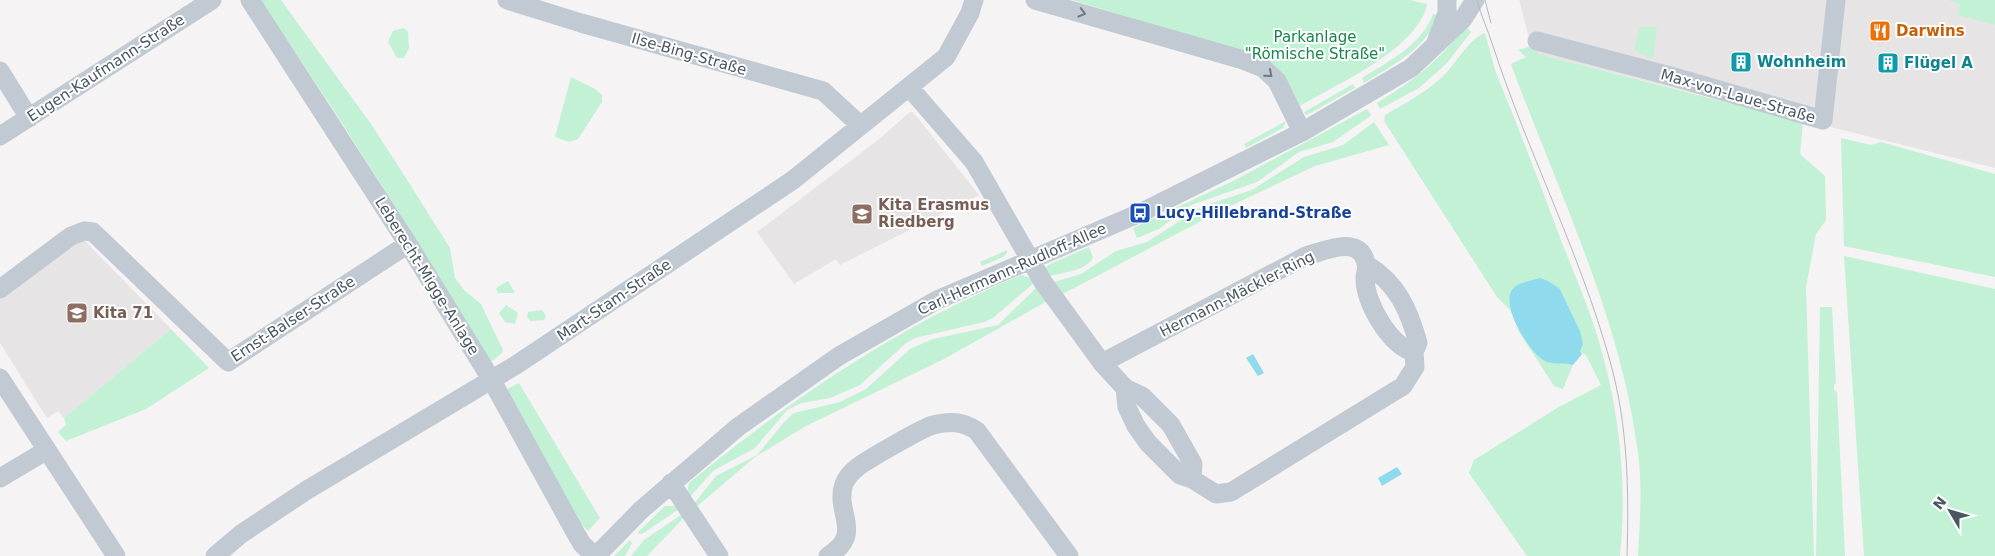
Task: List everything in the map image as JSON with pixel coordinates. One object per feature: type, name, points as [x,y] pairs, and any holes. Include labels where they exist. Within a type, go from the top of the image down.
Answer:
[{"type":"street","name":"Eugen-Kaufmann-Straße","points":[[0,136],[212,0]]},
{"type":"street","name":"Leberecht-Migge-Anlage","points":[[250,0],[408,244],[491,379],[578,538],[596,556]]},
{"type":"street","name":"Ilse-Bing-Straße","points":[[508,0],[581,23],[823,91],[860,125]]},
{"type":"street","name":"Mart-Stam-Straße","points":[[215,556],[241,534],[307,490],[524,360],[793,180],[946,57],[970,12],[974,0]]},
{"type":"street","points":[[1035,0],[1240,59],[1263,68],[1277,81],[1302,132]]},
{"type":"street","points":[[1435,46],[1448,13],[1447,0]]},
{"type":"street","name":"Carl-Hermann-Rudloff-Allee","points":[[596,556],[671,483],[738,427],[839,356],[937,300],[1140,213],[1302,132],[1411,68],[1464,19],[1475,0]]},
{"type":"street","name":"Max-von-Laue-Straße","points":[[1537,41],[1674,77],[1823,120],[1836,0]]},
{"type":"street","points":[[0,71],[29,118]]},
{"type":"street","points":[[909,87],[974,162],[1029,259],[1102,363],[1125,388],[1142,396],[1171,425],[1193,464],[1192,478]]},
{"type":"street","name":"Ernst-Balser-Straße","points":[[0,288],[71,236],[84,231],[93,232],[228,362],[408,244]]},
{"type":"street","name":"Hermann-Mäckler-Ring","points":[[1102,363],[1306,256],[1341,246],[1357,249],[1363,255],[1367,265],[1382,274],[1394,286],[1411,315],[1418,343],[1414,352],[1415,367],[1403,386],[1231,492],[1216,494],[1192,478],[1180,475],[1148,443],[1136,426],[1127,407],[1125,388]]},
{"type":"street","points":[[1367,265],[1365,279],[1377,318],[1403,349],[1414,352]]},
{"type":"street","points":[[0,378],[116,556]]},
{"type":"street","points":[[828,556],[845,542],[846,516],[841,498],[845,482],[859,467],[931,425],[951,422],[966,423],[977,431],[1070,556]]},
{"type":"street","points":[[0,478],[47,450]]},
{"type":"street","points":[[671,483],[719,556]]},
{"type":"shaded area","points":[[1519,0],[1995,0],[1995,168],[1533,53]]},
{"type":"shaded area","name":"Kita Erasmus Riedberg","points":[[910,112],[913,112],[979,195],[840,265],[836,259],[794,284],[757,232],[878,140]]},
{"type":"shaded area","name":"Kita 71","points":[[81,240],[85,241],[171,329],[64,418],[58,411],[47,418],[0,343],[0,297]]},
{"type":"green space","points":[[260,0],[281,0],[371,124],[404,175],[450,248],[455,278],[464,290],[481,304],[503,350],[491,362],[377,177]]},
{"type":"green space","name":"Parkanlage \"Römische Straße\"","points":[[1072,0],[1410,0],[1427,4],[1421,20],[1393,50],[1354,76],[1300,106],[1284,77],[1242,51]]},
{"type":"green space","points":[[1948,0],[1995,0],[1995,25],[1958,15],[1960,4]]},
{"type":"green space","points":[[1433,14],[1437,15],[1432,27],[1417,47],[1397,63],[1364,83],[1362,78],[1403,52],[1421,35]]},
{"type":"green space","points":[[1465,26],[1471,32],[1447,63],[1419,88],[1380,109],[1377,103],[1425,69],[1445,50]]},
{"type":"green space","points":[[1640,27],[1657,27],[1653,59],[1634,50]]},
{"type":"green space","points":[[403,28],[408,31],[409,48],[404,58],[397,58],[388,42],[393,31]]},
{"type":"green space","points":[[1485,33],[1496,73],[1585,301],[1601,348],[1614,407],[1622,467],[1623,497],[1620,556],[1527,556],[1469,473],[1474,460],[1557,408],[1601,385],[1586,355],[1579,351],[1580,331],[1560,289],[1509,299],[1511,311],[1497,297],[1384,121],[1385,115],[1421,94],[1446,74],[1467,47]]},
{"type":"green space","points":[[1535,45],[1538,54],[1803,122],[1800,154],[1825,176],[1826,220],[1816,234],[1806,287],[1814,556],[1638,556],[1639,460],[1628,397],[1616,348],[1584,252],[1511,64],[1526,57],[1518,50]]},
{"type":"green space","points":[[571,77],[595,89],[602,95],[602,102],[578,139],[569,142],[555,137]]},
{"type":"green space","points":[[1353,84],[1355,88],[1307,115],[1305,114],[1304,112]]},
{"type":"green space","points":[[1367,109],[1371,115],[1369,117],[1333,142],[1299,152],[1257,182],[1191,205],[1159,229],[1137,238],[1133,228],[1235,180]]},
{"type":"green space","points":[[1286,121],[1283,128],[1246,148],[1244,144]]},
{"type":"green space","points":[[1374,122],[1389,145],[1315,166],[1222,210],[1061,295],[1054,282],[1081,274],[1116,251],[1147,242],[1203,206],[1252,190],[1304,157],[1343,145]]},
{"type":"green space","points":[[1841,138],[1871,145],[1881,142],[1995,174],[1995,277],[1844,246]]},
{"type":"green space","points":[[1089,247],[1093,258],[1089,263],[1072,271],[1047,277],[1045,269],[1048,265]]},
{"type":"green space","points":[[1007,250],[1003,257],[982,266],[980,262]]},
{"type":"green space","points":[[1844,256],[1995,289],[1995,556],[1864,556]]},
{"type":"green space","points":[[1021,275],[1031,278],[1035,282],[993,318],[984,322],[915,338],[905,344],[860,385],[830,398],[802,403],[787,410],[755,448],[713,471],[689,498],[687,493],[689,483],[767,422],[847,367],[931,317]]},
{"type":"green space","points":[[508,281],[515,293],[498,293],[496,288]]},
{"type":"green space","points":[[1036,288],[1049,300],[944,359],[806,426],[755,457],[695,508],[693,505],[716,476],[757,455],[784,422],[794,413],[840,402],[866,389],[910,349],[933,339],[998,325]]},
{"type":"green space","points":[[506,305],[518,313],[515,324],[505,322],[499,313]]},
{"type":"green space","points":[[1820,307],[1832,307],[1836,383],[1834,390],[1837,392],[1845,556],[1816,556]]},
{"type":"green space","points":[[542,310],[546,316],[544,320],[530,321],[527,317],[528,312]]},
{"type":"green space","points":[[1514,324],[1546,361],[1564,361],[1573,365],[1563,389],[1554,386]]},
{"type":"green space","points":[[171,329],[209,368],[146,409],[66,441],[58,432],[66,425],[64,418]]},
{"type":"green space","points":[[519,383],[600,518],[588,531],[580,523],[507,389]]},
{"type":"green space","points":[[665,506],[676,506],[679,509],[642,534],[637,533]]},
{"type":"green space","points":[[681,515],[684,516],[680,522],[647,556],[631,556],[644,540]]},
{"type":"green space","points":[[630,540],[632,543],[625,556],[614,556]]},
{"type":"water","points":[[1540,278],[1560,289],[1580,331],[1583,344],[1580,351],[1582,354],[1573,365],[1550,363],[1540,358],[1526,341],[1514,318],[1509,297],[1512,290],[1521,283]]},
{"type":"water","points":[[1253,354],[1264,373],[1258,376],[1246,358]]},
{"type":"water","points":[[1397,467],[1402,474],[1382,486],[1378,478]]},
{"type":"tram line","points":[[1477,0],[1507,86],[1584,281],[1610,361],[1621,409],[1624,433],[1628,507],[1627,556]]},
{"type":"tram line","points":[[1485,0],[1491,23]]},
{"type":"place","name":"Darwins","points":[[1880,31]]},
{"type":"place","name":"Wohnheim","points":[[1741,62]]},
{"type":"place","name":"Flügel A","points":[[1888,63]]},
{"type":"place","name":"Lucy-Hillebrand-Straße","points":[[1140,213]]},
{"type":"place","name":"Kita Erasmus Riedberg","points":[[862,214]]},
{"type":"place","name":"Kita 71","points":[[77,313]]}]
